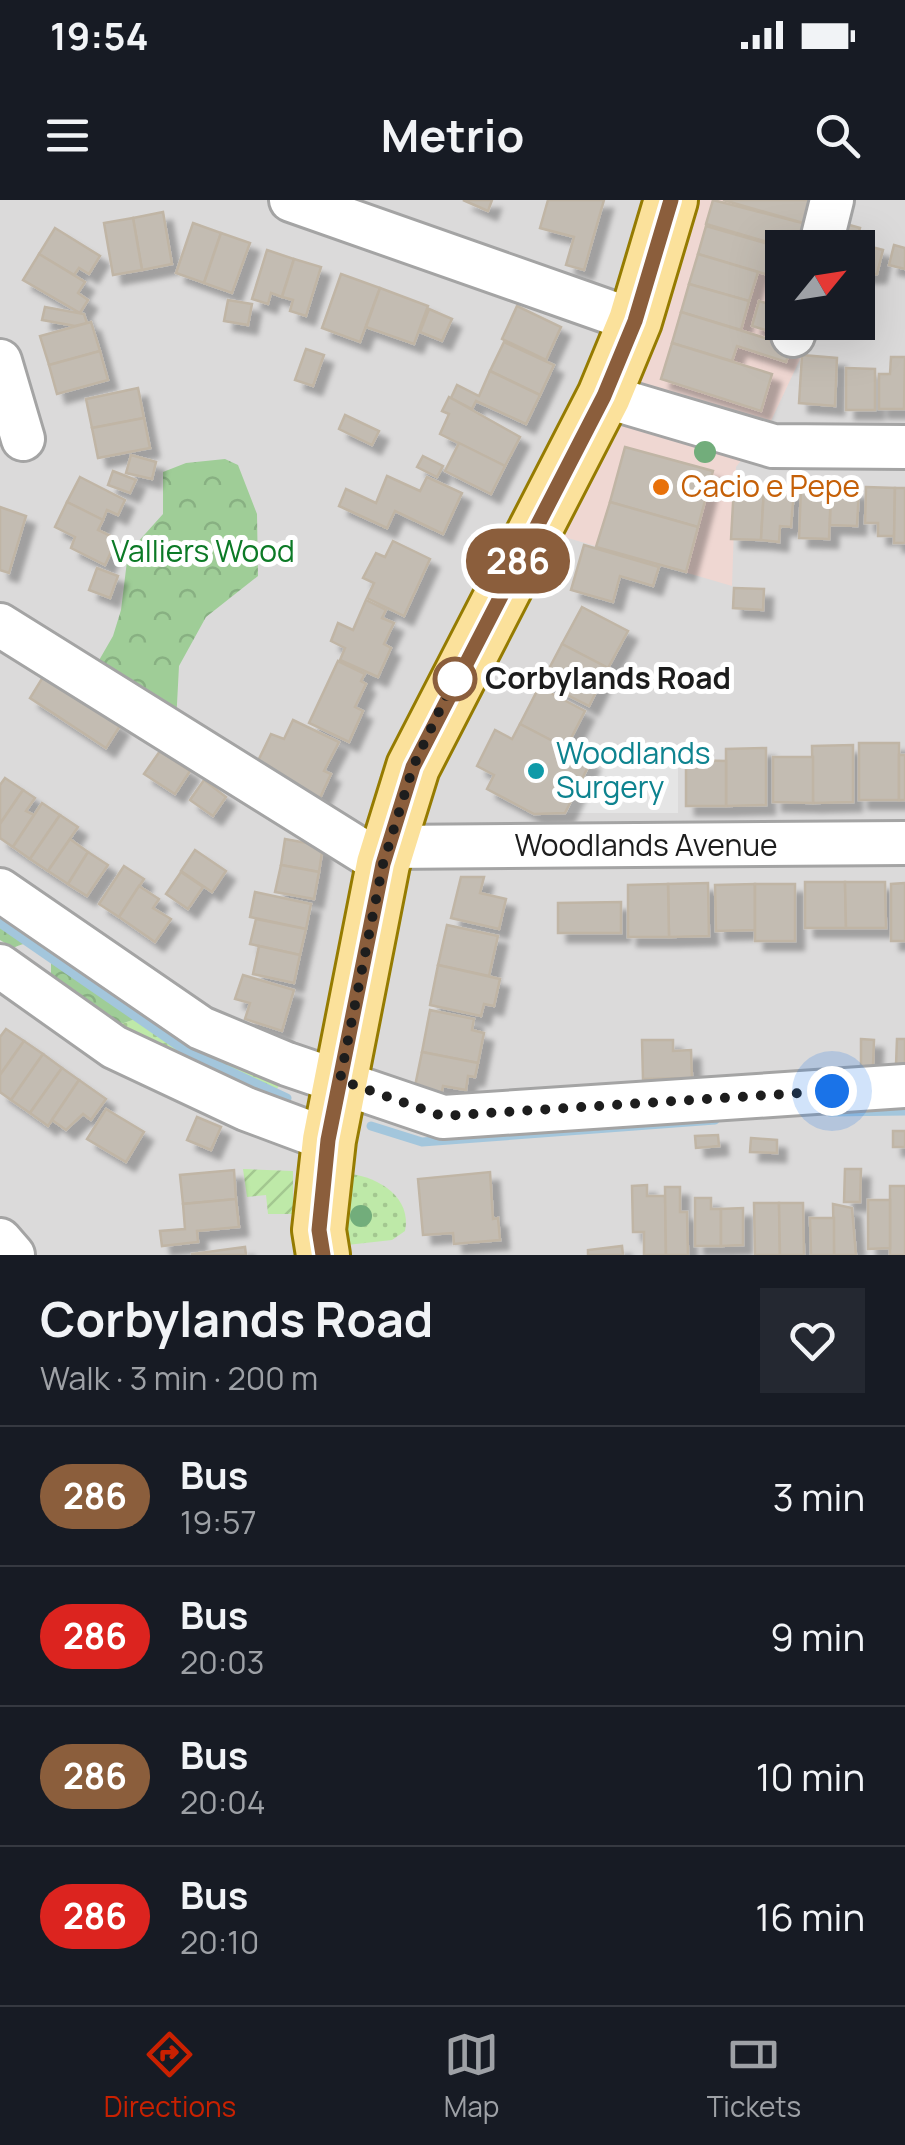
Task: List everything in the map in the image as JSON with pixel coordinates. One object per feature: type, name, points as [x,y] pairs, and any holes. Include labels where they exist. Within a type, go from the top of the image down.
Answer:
[{"type":"main road","points":[[323,1255],[319,1230],[328,1140],[385,856],[413,767],[458,671],[604,396],[635,321],[671,200]]},
{"type":"street","points":[[291,200],[635,321]]},
{"type":"street","points":[[824,230],[832,200]]},
{"type":"street","points":[[0,361],[23,439]]},
{"type":"street","points":[[604,396],[772,446],[905,448]]},
{"type":"street","points":[[0,625],[385,856]]},
{"type":"street","name":"Woodlands Avenue","points":[[385,856],[905,843]]},
{"type":"street","points":[[0,890],[201,1028],[287,1064],[442,1116],[905,1086]]},
{"type":"street","points":[[0,966],[114,1047],[246,1108],[328,1140]]},
{"type":"street","points":[[0,1240],[12,1255]]},
{"type":"shaded area","points":[[0,200],[905,200],[905,1255],[0,1255]]},
{"type":"shaded area","points":[[687,200],[840,200],[833,230],[765,230],[765,340],[806,340],[770,423],[736,467],[732,586],[554,534]]},
{"type":"shaded area","points":[[595,752],[678,752],[678,813],[565,813]]},
{"type":"green space","name":"Valliers Wood","points":[[225,459],[238,465],[257,514],[258,576],[206,617],[179,666],[176,723],[94,669],[113,636],[121,610],[128,553],[163,514],[163,472],[186,463]]},
{"type":"green space","points":[[0,906],[187,1043],[138,1018],[121,1024],[51,977],[51,957],[42,948],[29,943],[13,948],[0,940]]},
{"type":"green space","points":[[138,1018],[280,1083],[271,1101],[152,1046],[121,1024]]},
{"type":"green space","points":[[243,1169],[293,1171],[293,1214],[268,1214],[266,1195],[247,1197]]},
{"type":"green space","points":[[350,1174],[391,1191],[403,1209],[405,1231],[392,1240],[347,1245],[343,1222]]},
{"type":"building","points":[[463,200],[492,200],[488,211]]},
{"type":"building","points":[[548,200],[604,200],[584,270],[566,265],[574,237],[540,228]]},
{"type":"building","points":[[713,200],[814,226],[813,230],[765,230],[765,241],[706,224]]},
{"type":"building","points":[[723,200],[821,200],[814,226]]},
{"type":"building","points":[[163,212],[172,264],[142,270],[133,218]]},
{"type":"building","points":[[133,218],[142,270],[113,275],[104,223]]},
{"type":"building","points":[[835,221],[860,228],[860,230],[833,230]]},
{"type":"building","points":[[193,223],[221,233],[204,283],[176,273]]},
{"type":"building","points":[[706,226],[765,243],[765,274],[698,254]]},
{"type":"building","points":[[55,228],[100,256],[89,274],[79,268],[74,275],[39,254]]},
{"type":"building","points":[[221,233],[250,243],[232,293],[204,283]]},
{"type":"building","points":[[894,245],[905,248],[905,269],[889,265]]},
{"type":"building","points":[[875,248],[883,250],[875,274]]},
{"type":"building","points":[[267,250],[294,259],[282,297],[271,293],[268,304],[252,299]]},
{"type":"building","points":[[39,254],[85,282],[78,293],[88,300],[80,313],[23,280]]},
{"type":"building","points":[[698,254],[758,272],[749,301],[689,284]]},
{"type":"building","points":[[294,259],[321,267],[306,316],[290,311],[293,300],[282,297]]},
{"type":"building","points":[[341,274],[380,288],[360,342],[322,328]]},
{"type":"building","points":[[689,284],[749,301],[741,330],[681,312]]},
{"type":"building","points":[[380,288],[428,306],[414,344],[366,327]]},
{"type":"building","points":[[228,300],[252,304],[248,325],[224,321]]},
{"type":"building","points":[[759,301],[765,303],[765,330],[752,326]]},
{"type":"building","points":[[517,306],[561,327],[546,360],[502,339]]},
{"type":"building","points":[[45,307],[84,314],[87,323],[75,326],[42,320]]},
{"type":"building","points":[[429,309],[452,319],[442,341],[420,332]]},
{"type":"building","points":[[681,312],[791,346],[786,362],[737,346],[732,361],[672,343]]},
{"type":"building","points":[[91,322],[100,351],[49,365],[40,336]]},
{"type":"building","points":[[504,342],[554,365],[540,395],[490,371]]},
{"type":"building","points":[[672,343],[772,374],[761,411],[661,379]]},
{"type":"building","points":[[306,349],[324,355],[313,386],[295,380]]},
{"type":"building","points":[[100,351],[108,380],[57,394],[49,365]]},
{"type":"building","points":[[802,355],[837,358],[835,406],[799,403]]},
{"type":"building","points":[[891,357],[905,357],[904,409],[879,409],[879,374],[890,374]]},
{"type":"building","points":[[846,368],[875,369],[875,410],[846,410]]},
{"type":"building","points":[[490,371],[540,395],[526,424],[476,401],[472,409],[451,398],[457,385],[479,396]]},
{"type":"building","points":[[138,388],[144,418],[92,428],[86,399]]},
{"type":"building","points":[[449,397],[520,437],[505,466],[440,434],[449,414],[442,411]]},
{"type":"building","points":[[345,415],[379,431],[372,445],[339,429]]},
{"type":"building","points":[[144,418],[150,448],[98,458],[92,428]]},
{"type":"building","points":[[459,443],[505,466],[491,494],[445,471]]},
{"type":"building","name":"Cacio e Pepe","points":[[625,447],[713,471],[698,527],[610,502]]},
{"type":"building","points":[[131,455],[156,462],[152,479],[126,473]]},
{"type":"building","points":[[423,456],[443,466],[437,477],[417,467]]},
{"type":"building","points":[[113,471],[136,480],[130,493],[108,485]]},
{"type":"building","points":[[387,476],[420,491],[427,477],[462,493],[443,534],[395,511],[387,528],[339,506],[346,489],[376,503]]},
{"type":"building","points":[[80,477],[125,500],[118,515],[107,510],[103,520],[67,502]]},
{"type":"building","points":[[734,486],[764,488],[761,540],[731,539]]},
{"type":"building","points":[[866,487],[895,488],[894,536],[878,536],[878,523],[865,523]]},
{"type":"building","points":[[764,488],[794,490],[791,527],[780,526],[779,542],[761,540]]},
{"type":"building","points":[[801,488],[831,489],[829,539],[799,538]]},
{"type":"building","points":[[895,488],[905,488],[905,543],[894,543]]},
{"type":"building","points":[[831,489],[859,490],[857,526],[830,525]]},
{"type":"building","points":[[67,502],[103,520],[98,530],[117,539],[105,565],[71,548],[75,537],[55,527]]},
{"type":"building","points":[[610,502],[698,527],[686,572],[596,547]]},
{"type":"building","points":[[0,507],[26,516],[9,573],[0,570]]},
{"type":"building","points":[[393,541],[430,559],[404,616],[367,598],[374,583],[363,578],[376,553],[385,557]]},
{"type":"building","points":[[584,545],[659,567],[653,586],[620,576],[613,602],[571,590]]},
{"type":"building","points":[[97,568],[118,576],[110,598],[89,590]]},
{"type":"building","points":[[734,588],[764,589],[763,610],[733,608]]},
{"type":"building","points":[[366,600],[386,610],[382,618],[394,623],[384,644],[391,648],[378,677],[340,660],[345,648],[331,641],[338,623],[353,630]]},
{"type":"building","points":[[582,607],[628,631],[608,668],[562,644]]},
{"type":"building","points":[[562,644],[608,668],[589,706],[542,682]]},
{"type":"building","points":[[338,661],[365,674],[361,681],[366,684],[355,707],[363,711],[349,742],[309,723]]},
{"type":"building","points":[[43,677],[120,726],[106,748],[30,698]]},
{"type":"building","points":[[539,687],[585,711],[566,748],[520,724]]},
{"type":"building","points":[[293,720],[339,742],[324,771],[331,774],[315,809],[263,784],[271,767],[258,761],[271,734],[284,739]]},
{"type":"building","name":"Woodlands Surgery","points":[[520,724],[591,761],[565,813],[534,814],[487,789],[494,775],[477,766],[495,730],[512,739]]},
{"type":"building","points":[[859,743],[899,743],[899,800],[859,800]]},
{"type":"building","points":[[853,745],[853,802],[813,803],[812,746]]},
{"type":"building","points":[[766,748],[766,805],[726,806],[726,749]]},
{"type":"building","points":[[160,751],[190,771],[175,794],[144,774]]},
{"type":"building","points":[[899,755],[905,755],[905,800],[899,800]]},
{"type":"building","points":[[773,757],[813,757],[813,803],[773,802]]},
{"type":"building","points":[[686,760],[726,761],[726,806],[686,806]]},
{"type":"building","points":[[5,778],[23,790],[0,824],[0,785]]},
{"type":"building","points":[[204,780],[226,797],[213,816],[190,800]]},
{"type":"building","points":[[23,790],[35,798],[26,811],[34,815],[13,847],[0,838],[0,824]]},
{"type":"building","points":[[42,803],[60,815],[30,859],[13,847]]},
{"type":"building","points":[[60,815],[78,827],[48,871],[30,859]]},
{"type":"building","points":[[70,839],[88,852],[68,884],[48,871]]},
{"type":"building","points":[[285,839],[323,846],[319,872],[281,865]]},
{"type":"building","points":[[195,850],[226,871],[212,892],[181,871]]},
{"type":"building","points":[[88,852],[108,865],[87,896],[68,884]]},
{"type":"building","points":[[281,865],[319,872],[314,899],[275,892]]},
{"type":"building","points":[[124,866],[144,879],[119,917],[99,904]]},
{"type":"building","points":[[181,872],[203,887],[188,909],[166,894]]},
{"type":"building","points":[[461,877],[484,877],[480,893],[506,899],[499,929],[451,918]]},
{"type":"building","points":[[805,882],[845,882],[846,928],[805,928]]},
{"type":"building","points":[[845,882],[885,882],[886,928],[846,928]]},
{"type":"building","points":[[708,883],[709,936],[669,937],[668,884]]},
{"type":"building","points":[[905,883],[905,941],[891,941],[891,884]]},
{"type":"building","points":[[668,884],[669,937],[628,937],[628,885]]},
{"type":"building","points":[[755,884],[755,930],[716,931],[715,885]]},
{"type":"building","points":[[755,884],[795,884],[795,941],[755,941]]},
{"type":"building","points":[[139,886],[159,899],[153,908],[171,919],[155,942],[119,917]]},
{"type":"building","points":[[255,892],[311,904],[306,929],[250,917]]},
{"type":"building","points":[[621,902],[621,933],[558,933],[558,903]]},
{"type":"building","points":[[256,919],[306,929],[300,955],[250,944]]},
{"type":"building","points":[[447,925],[498,936],[489,976],[438,965]]},
{"type":"building","points":[[259,946],[300,955],[294,983],[253,974]]},
{"type":"building","points":[[438,965],[500,979],[494,1006],[484,1004],[481,1016],[430,1005]]},
{"type":"building","points":[[243,975],[294,990],[282,1031],[245,1019],[250,1003],[235,999]]},
{"type":"building","points":[[430,1010],[474,1019],[472,1030],[484,1033],[478,1063],[422,1052]]},
{"type":"building","points":[[6,1029],[24,1041],[0,1075],[0,1037]]},
{"type":"building","points":[[861,1039],[874,1040],[873,1067],[861,1067]]},
{"type":"building","points":[[897,1039],[905,1039],[905,1065],[896,1065]]},
{"type":"building","points":[[642,1040],[673,1040],[673,1051],[691,1050],[692,1078],[643,1079]]},
{"type":"building","points":[[24,1041],[43,1054],[11,1100],[0,1092],[0,1075]]},
{"type":"building","points":[[422,1052],[478,1063],[475,1077],[468,1076],[466,1090],[443,1086],[441,1096],[414,1091]]},
{"type":"building","points":[[43,1054],[62,1068],[30,1113],[11,1100]]},
{"type":"building","points":[[62,1068],[79,1080],[48,1126],[30,1113]]},
{"type":"building","points":[[79,1080],[106,1099],[91,1120],[83,1114],[66,1130],[52,1120]]},
{"type":"building","points":[[106,1109],[144,1132],[126,1162],[87,1139]]},
{"type":"building","points":[[197,1117],[221,1127],[211,1150],[187,1140]]},
{"type":"building","points":[[893,1131],[905,1131],[905,1147],[893,1147]]},
{"type":"building","points":[[718,1135],[719,1146],[696,1148],[695,1136]]},
{"type":"building","points":[[751,1138],[777,1140],[777,1153],[750,1152]]},
{"type":"building","points":[[845,1169],[861,1169],[860,1202],[844,1202]]},
{"type":"building","points":[[234,1170],[236,1199],[183,1204],[180,1175]]},
{"type":"building","points":[[490,1172],[493,1219],[498,1218],[500,1240],[454,1244],[453,1233],[423,1235],[418,1179]]},
{"type":"building","points":[[647,1185],[647,1196],[665,1196],[666,1255],[644,1255],[644,1232],[633,1232],[632,1186]]},
{"type":"building","points":[[890,1186],[905,1186],[905,1255],[890,1255]]},
{"type":"building","points":[[665,1187],[680,1187],[680,1212],[687,1212],[688,1255],[666,1255]]},
{"type":"building","points":[[695,1198],[711,1198],[711,1209],[721,1209],[721,1246],[695,1246]]},
{"type":"building","points":[[236,1199],[239,1227],[197,1231],[198,1242],[162,1246],[160,1231],[185,1229],[183,1204]]},
{"type":"building","points":[[868,1200],[890,1200],[890,1248],[868,1249]]},
{"type":"building","points":[[754,1203],[779,1203],[780,1255],[755,1255]]},
{"type":"building","points":[[779,1203],[803,1203],[804,1255],[780,1255]]},
{"type":"building","points":[[833,1204],[852,1208],[856,1255],[834,1255]]},
{"type":"building","points":[[743,1208],[743,1245],[721,1246],[721,1209]]},
{"type":"building","points":[[810,1218],[834,1218],[834,1255],[811,1255]]},
{"type":"building","points":[[622,1246],[623,1255],[588,1255],[588,1250]]},
{"type":"building","points":[[245,1247],[246,1255],[192,1255],[192,1254]]},
{"type":"waterway","points":[[0,923],[183,1049],[287,1098]]},
{"type":"waterway","points":[[830,1112],[905,1111]]},
{"type":"waterway","points":[[371,1126],[422,1142],[715,1120]]},
{"type":"bus line","name":"286","points":[[323,1255],[319,1230],[328,1140],[383,864],[413,767],[458,671],[604,396],[635,321],[671,200]]},
{"type":"place","name":"Cacio e Pepe","points":[[661,487]]},
{"type":"place","name":"Corbylands Road","points":[[455,679]]},
{"type":"place","name":"Woodlands Surgery","points":[[536,771]]},
{"type":"route","points":[[455,679],[458,671],[413,767],[383,864],[340,1080],[442,1116],[832,1091]]}]
